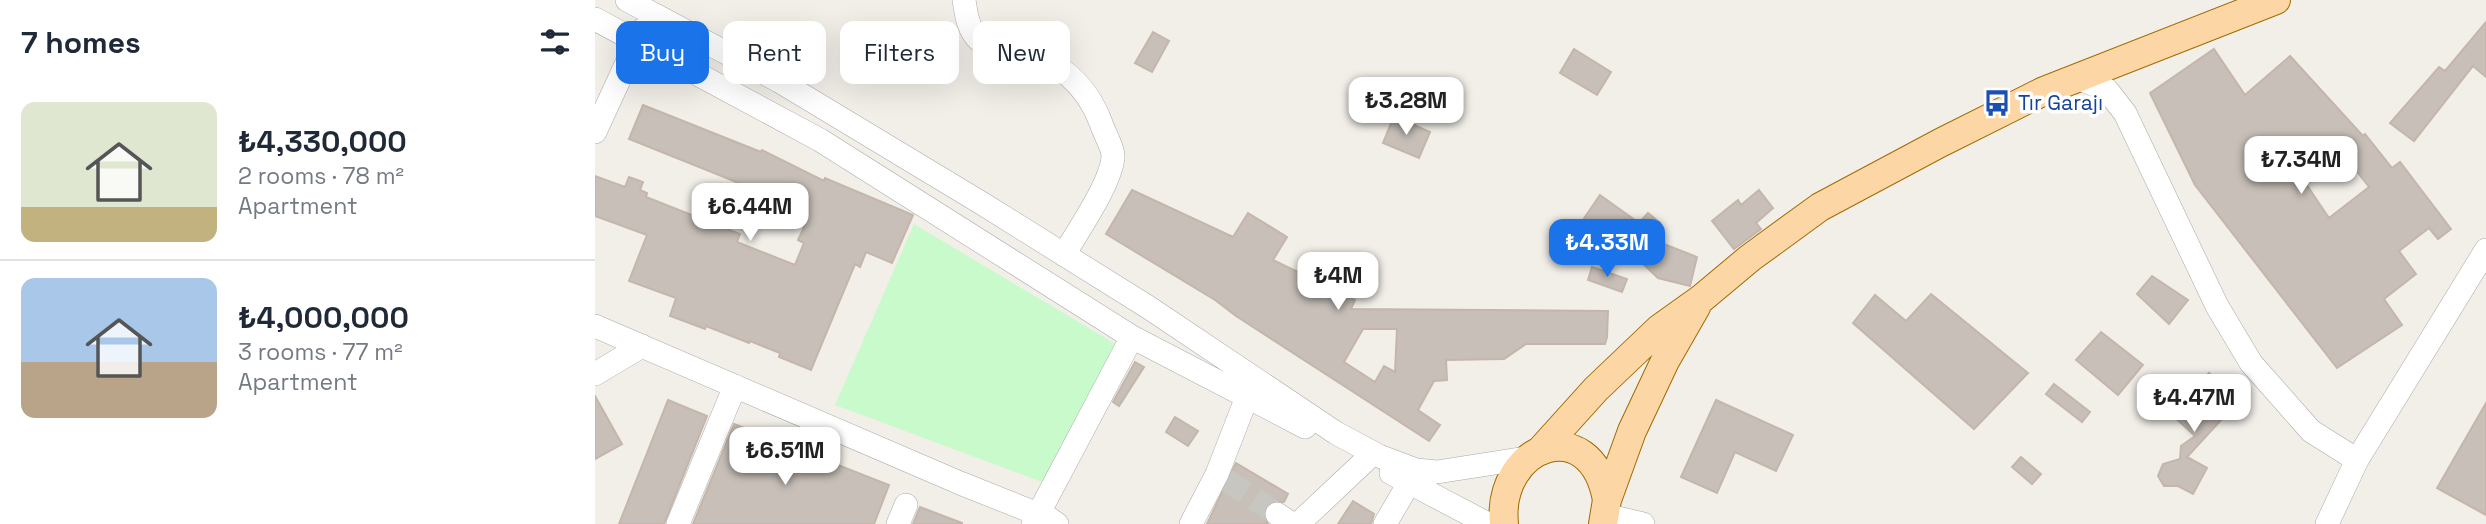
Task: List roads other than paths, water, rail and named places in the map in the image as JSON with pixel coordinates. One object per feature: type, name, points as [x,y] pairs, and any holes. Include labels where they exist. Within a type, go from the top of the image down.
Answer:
[{"type":"main road","points":[[1504,524],[1503,507],[1507,488],[1533,455],[1596,389],[1659,329],[1820,207],[2044,91],[2237,6],[2276,0]]},
{"type":"main road","points":[[1605,513],[1632,431],[1665,361],[1701,299]]},
{"type":"main road","points":[[1533,455],[1555,447],[1567,447],[1594,463],[1604,481],[1605,513]]},
{"type":"street","points":[[627,0],[779,81],[1064,254],[1336,433],[1379,456],[1416,470],[1437,472],[1533,455]]},
{"type":"street","points":[[976,0],[966,11],[978,39],[994,47],[1040,56],[1057,66],[1077,84],[1095,108],[1114,156],[1107,179],[1064,254]]},
{"type":"street","points":[[647,21],[651,13]]},
{"type":"street","points":[[595,19],[616,30]]},
{"type":"street","points":[[2078,78],[2107,90],[2125,113],[2217,306],[2251,363],[2311,431],[2357,460]]},
{"type":"street","points":[[709,80],[820,140],[1132,337],[1488,524]]},
{"type":"street","points":[[595,132],[617,84]]},
{"type":"street","points":[[2327,524],[2357,460],[2486,250]]},
{"type":"street","points":[[595,326],[1043,521],[1132,337]]},
{"type":"street","points":[[595,374],[642,346]]},
{"type":"street","points":[[678,524],[735,386]]},
{"type":"street","points":[[1191,524],[1222,477],[1247,397]]},
{"type":"street","points":[[1299,524],[1366,460]]},
{"type":"street","points":[[1385,524],[1409,483]]},
{"type":"street","points":[[1605,513],[1643,524]]},
{"type":"tunnel","points":[[1226,480],[1277,514]]},
{"type":"place","name":"Tır Garajı","points":[[1997,103]]}]
